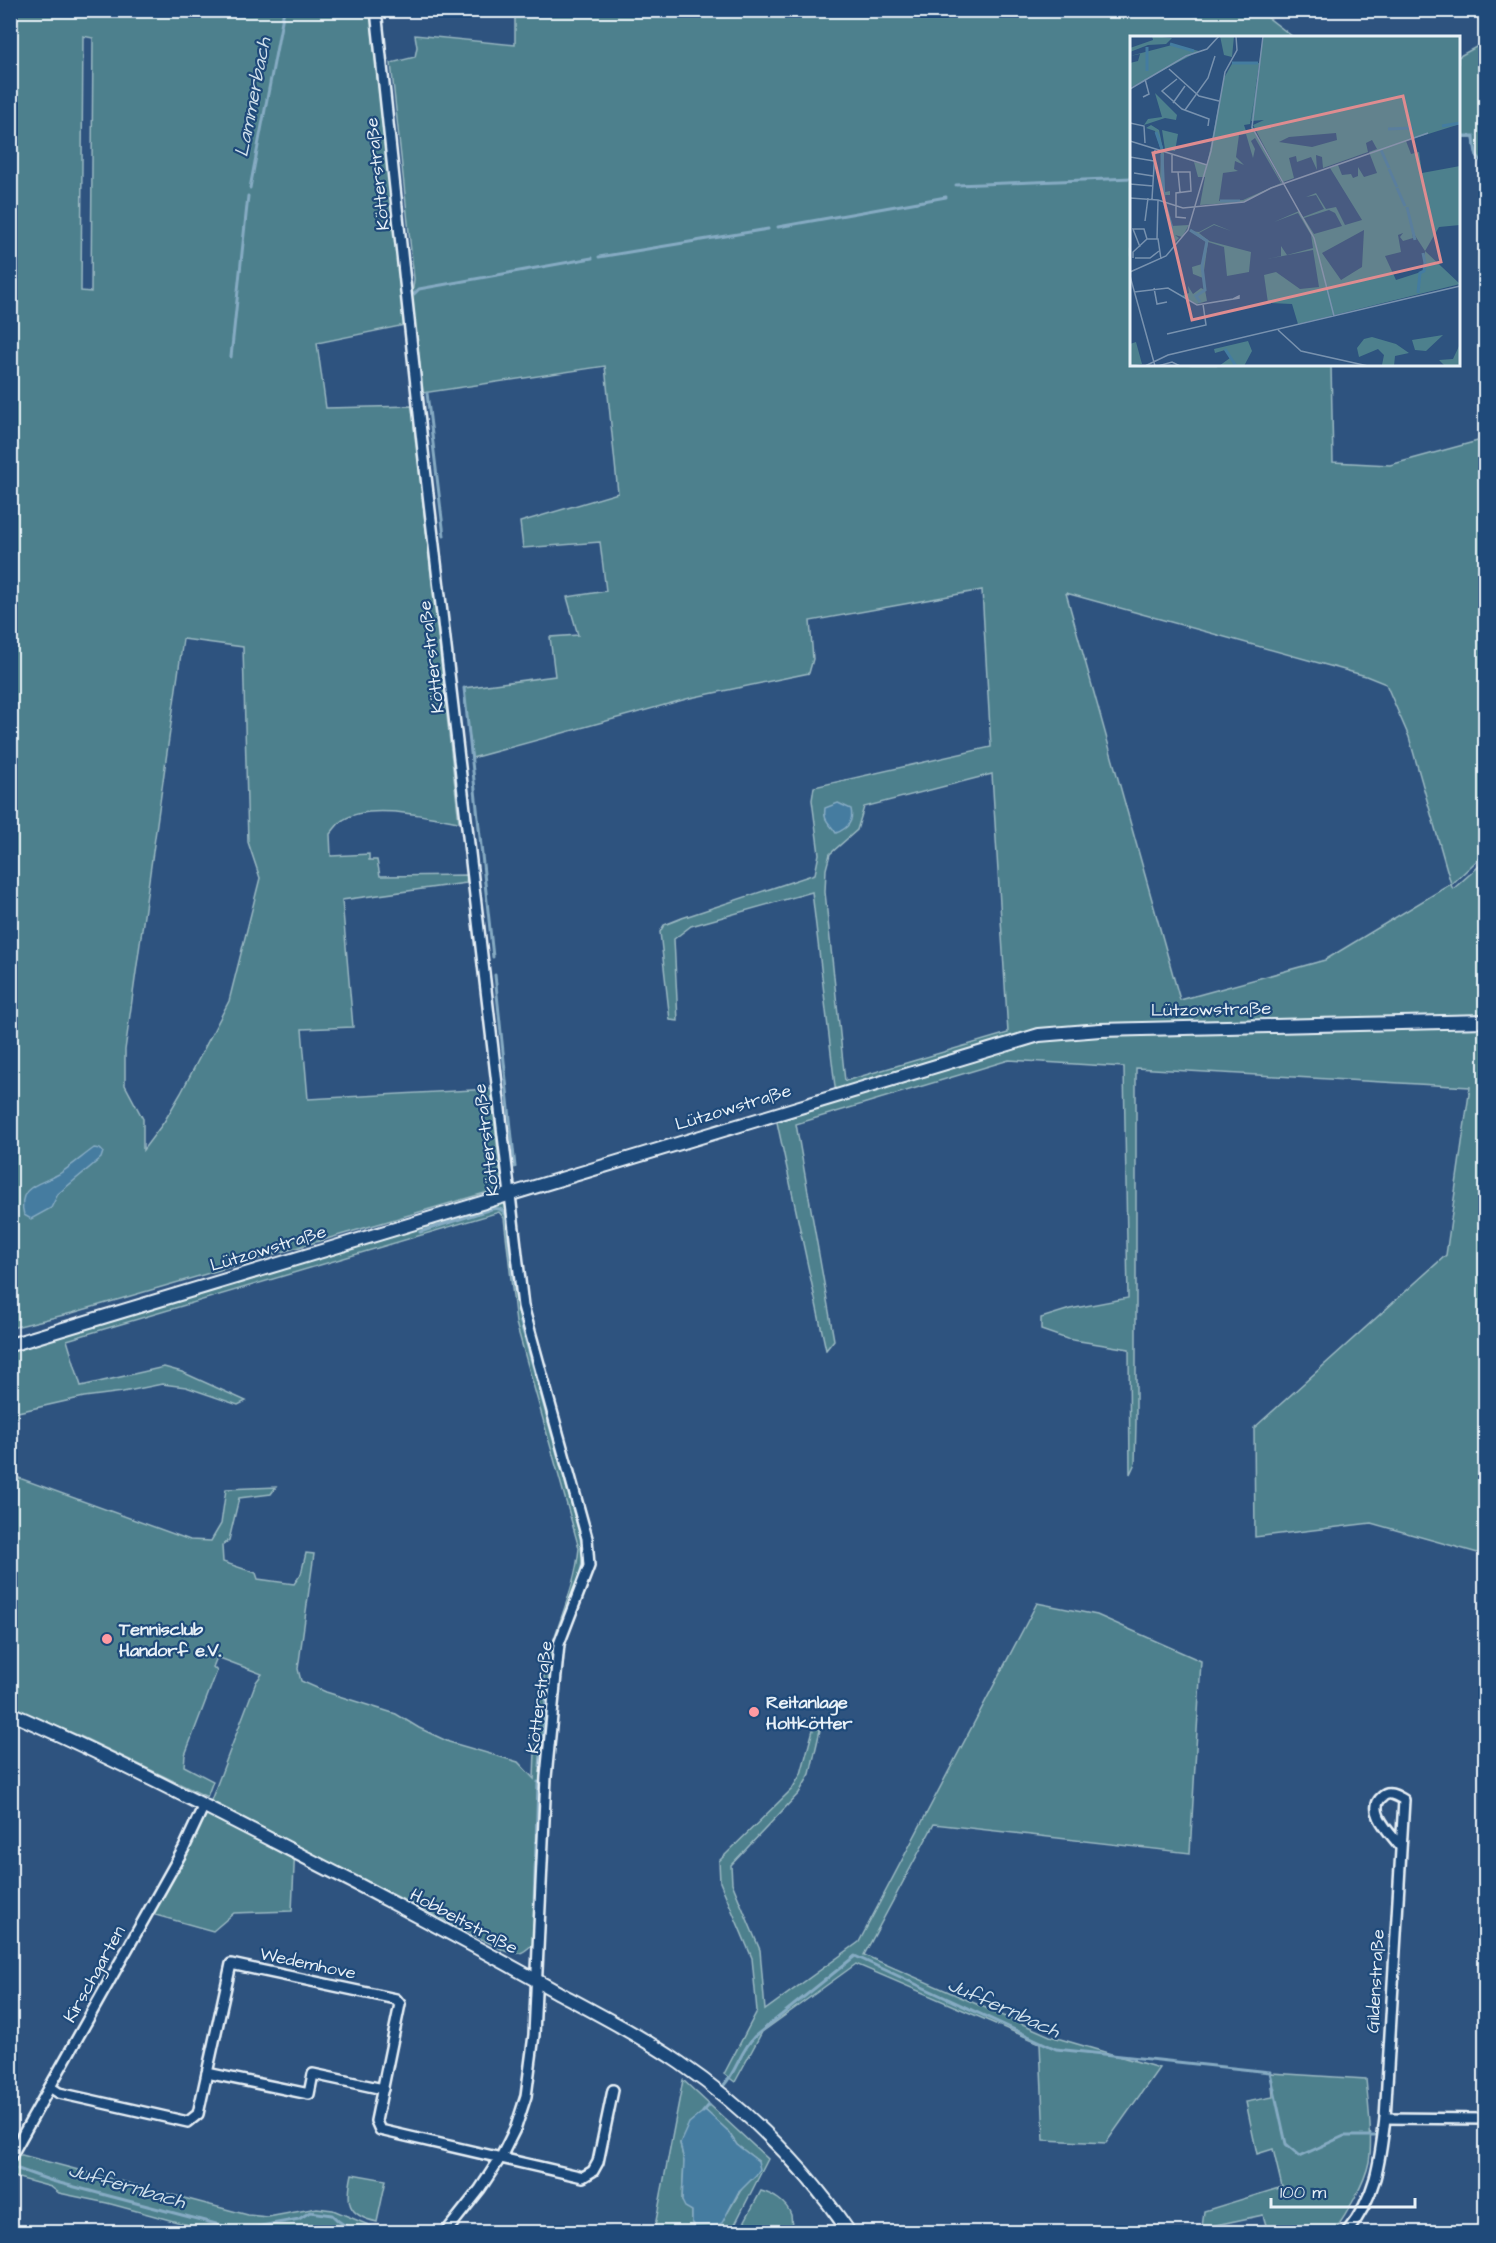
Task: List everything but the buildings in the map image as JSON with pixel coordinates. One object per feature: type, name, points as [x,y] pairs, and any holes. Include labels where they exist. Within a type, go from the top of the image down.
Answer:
[{"type":"street","name":"Kötterstraße","points":[[376,10],[423,451],[523,1306],[587,1538],[589,1566],[559,1644],[546,1777],[537,1980],[530,2075],[526,2096],[516,2127],[501,2157],[446,2232]]},
{"type":"street","name":"Lützowstraße","points":[[10,1345],[1039,1035],[1100,1029],[1485,1021]]},
{"type":"street","name":"Hobbeltstraße","points":[[10,1713],[90,1748],[204,1805],[537,1980],[653,2045],[724,2096],[758,2125],[796,2164],[832,2207],[849,2232]]},
{"type":"street","name":"Gildenstraße","points":[[1347,2232],[1371,2191],[1379,2167],[1385,2118],[1404,1800],[1395,1794],[1387,1793],[1376,1804],[1376,1813],[1400,1846]]},
{"type":"street","name":"Kirschgarten","points":[[10,2158],[184,1848],[204,1805]]},
{"type":"street","name":"Wedemhove","points":[[50,2088],[59,2093],[188,2122],[198,2115],[231,1964],[396,1999],[400,2004],[376,2121],[380,2130],[501,2157]]},
{"type":"street","points":[[207,2073],[309,2094],[313,2074],[383,2089]]},
{"type":"street","points":[[501,2157],[583,2177],[593,2171],[598,2162],[613,2090]]},
{"type":"street","points":[[1385,2118],[1485,2120]]},
{"type":"green space","points":[[515,10],[1258,10],[1292,36],[1130,36],[1130,366],[1331,366],[1333,462],[1390,465],[1485,439],[1485,853],[1451,885],[1453,889],[1485,861],[1485,1555],[1371,1523],[1255,1537],[1254,1428],[1446,1255],[1470,1087],[1136,1068],[1136,1423],[1135,1463],[1130,1474],[1129,1349],[1067,1339],[1041,1330],[1041,1318],[1070,1309],[1128,1298],[1124,1067],[1009,1060],[796,1124],[834,1340],[826,1350],[775,1113],[836,1095],[812,892],[691,926],[674,939],[678,1021],[670,1020],[660,932],[664,925],[682,918],[815,874],[819,854],[812,800],[814,787],[991,747],[982,590],[810,621],[813,659],[809,673],[690,698],[472,758],[464,688],[555,676],[550,637],[578,635],[567,597],[606,591],[600,542],[523,548],[520,522],[618,493],[605,366],[416,394],[409,324],[414,279],[391,63],[415,57],[417,47],[415,35],[515,45]],"holes":[[[1066,593],[1366,676],[1386,684],[1409,737],[1451,884],[1325,960],[1180,1000]],[[992,774],[1008,1033],[845,1081],[825,892],[826,869],[830,854],[857,830],[864,807]]]},
{"type":"green space","points":[[10,11],[370,11],[405,325],[317,343],[326,408],[412,406],[459,822],[400,812],[383,811],[354,815],[341,821],[330,834],[331,856],[369,854],[369,860],[377,860],[380,876],[467,875],[466,883],[342,900],[353,1027],[302,1029],[308,1099],[491,1089],[502,1188],[72,1313],[11,1328]],"holes":[[[83,36],[93,38],[91,292],[81,291]],[[183,639],[243,647],[248,842],[260,878],[229,1001],[181,1093],[164,1122],[143,1150],[143,1119],[125,1085],[125,1050]]]},
{"type":"green space","points":[[1485,42],[1486,166],[1476,155],[1473,137],[1460,137],[1460,56]]},
{"type":"green space","points":[[496,1203],[504,1204],[511,1211],[523,1306],[587,1538],[589,1566],[559,1644],[534,1943],[521,1953],[505,1951],[295,1845],[292,1911],[234,1913],[213,1931],[152,1914],[207,1811],[256,1682],[262,1674],[217,1657],[213,1667],[217,1671],[185,1755],[184,1766],[213,1781],[207,1797],[80,1736],[10,1707],[11,1475],[190,1540],[211,1541],[221,1524],[226,1489],[276,1487],[271,1494],[239,1498],[229,1540],[222,1546],[223,1562],[256,1573],[258,1579],[294,1584],[301,1574],[306,1553],[314,1554],[298,1669],[301,1681],[326,1692],[396,1714],[449,1742],[518,1762],[534,1779],[537,1727],[545,1675],[572,1584],[579,1548],[516,1323],[504,1218],[499,1212],[67,1340],[81,1386],[164,1367],[182,1372],[246,1401],[238,1405],[186,1387],[162,1384],[84,1397],[18,1412],[11,1433],[11,1351]]},
{"type":"green space","points":[[1037,1603],[1097,1615],[1201,1661],[1190,1853],[934,1824],[864,1955],[1050,2036],[1159,2068],[1106,2143],[1044,2140],[1040,2043],[856,1964],[762,2032],[735,2082],[724,2074],[757,2011],[752,1958],[720,1882],[719,1861],[792,1789],[801,1774],[814,1726],[820,1730],[810,1774],[799,1793],[731,1865],[732,1883],[760,1950],[765,2010],[859,1942]]},
{"type":"green space","points":[[1271,2073],[1366,2079],[1370,2132],[1369,2162],[1359,2189],[1334,2232],[1268,2232],[1263,2215],[1202,2228],[1204,2211],[1282,2187],[1273,2149],[1257,2154],[1246,2102],[1273,2097]]},
{"type":"green space","points":[[683,2080],[768,2159],[731,2232],[655,2232]],"holes":[[[705,2110],[727,2130],[737,2145],[758,2161],[728,2212],[692,2222],[692,2211],[682,2201],[684,2161],[680,2143]]]},
{"type":"green space","points":[[10,2155],[22,2155],[248,2215],[268,2217],[317,2208],[333,2210],[385,2232],[214,2232],[107,2203],[59,2193],[51,2187],[11,2176]]},
{"type":"green space","points":[[352,2174],[386,2180],[377,2222],[359,2215],[351,2206],[349,2192]]},
{"type":"green space","points":[[761,2191],[783,2202],[791,2215],[793,2229],[803,2232],[739,2232]]},
{"type":"green space","points":[[585,2226],[644,2232],[513,2232]]},
{"type":"water","points":[[838,803],[851,809],[851,818],[846,827],[836,833],[827,821],[825,808]]},
{"type":"water","points":[[94,1148],[103,1152],[101,1158],[58,1194],[51,1208],[31,1219],[24,1215],[23,1197],[31,1187],[59,1174]]},
{"type":"water","points":[[705,2110],[727,2130],[737,2145],[758,2161],[760,2169],[738,2193],[722,2223],[695,2226],[692,2222],[692,2211],[685,2207],[682,2201],[684,2161],[680,2143],[689,2123]]},
{"type":"waterway","name":"Lammerbach","points":[[250,188],[284,10]]},
{"type":"waterway","points":[[1460,136],[1474,136],[1477,156],[1486,163]]},
{"type":"waterway","points":[[956,185],[1130,178]]},
{"type":"waterway","name":"Lammerbach","points":[[231,357],[248,196]]},
{"type":"waterway","points":[[778,227],[946,197]]},
{"type":"waterway","points":[[599,257],[768,229]]},
{"type":"waterway","points":[[414,294],[419,289],[592,258]]},
{"type":"waterway","points":[[427,393],[444,536]]},
{"type":"waterway","points":[[464,688],[493,957]]},
{"type":"waterway","points":[[495,975],[515,1167]]},
{"type":"waterway","points":[[420,1232],[491,1209],[500,1209],[506,1215],[514,1287],[521,1323],[580,1533],[584,1557],[569,1607]]},
{"type":"waterway","points":[[540,1766],[547,1689],[554,1656]]},
{"type":"waterway","points":[[534,1905],[538,1782]]},
{"type":"waterway","name":"Juffernbach","points":[[724,2085],[754,2037],[855,1956],[1056,2049],[1270,2072],[1286,2144],[1300,2156],[1344,2136],[1375,2136]]},
{"type":"waterway","name":"Juffernbach","points":[[703,2112],[709,2105]]},
{"type":"waterway","name":"Juffernbach","points":[[18,2169],[52,2181],[220,2225],[225,2229],[247,2229],[299,2219],[310,2212],[332,2215],[346,2226],[364,2232]]},
{"type":"waterway","name":"Juffernbach","points":[[555,2232],[595,2229],[610,2232]]},
{"type":"place","name":"Tennisclub Handorf e.V.","points":[[107,1639]]},
{"type":"place","name":"Reitanlage Holtkötter","points":[[754,1712]]}]
